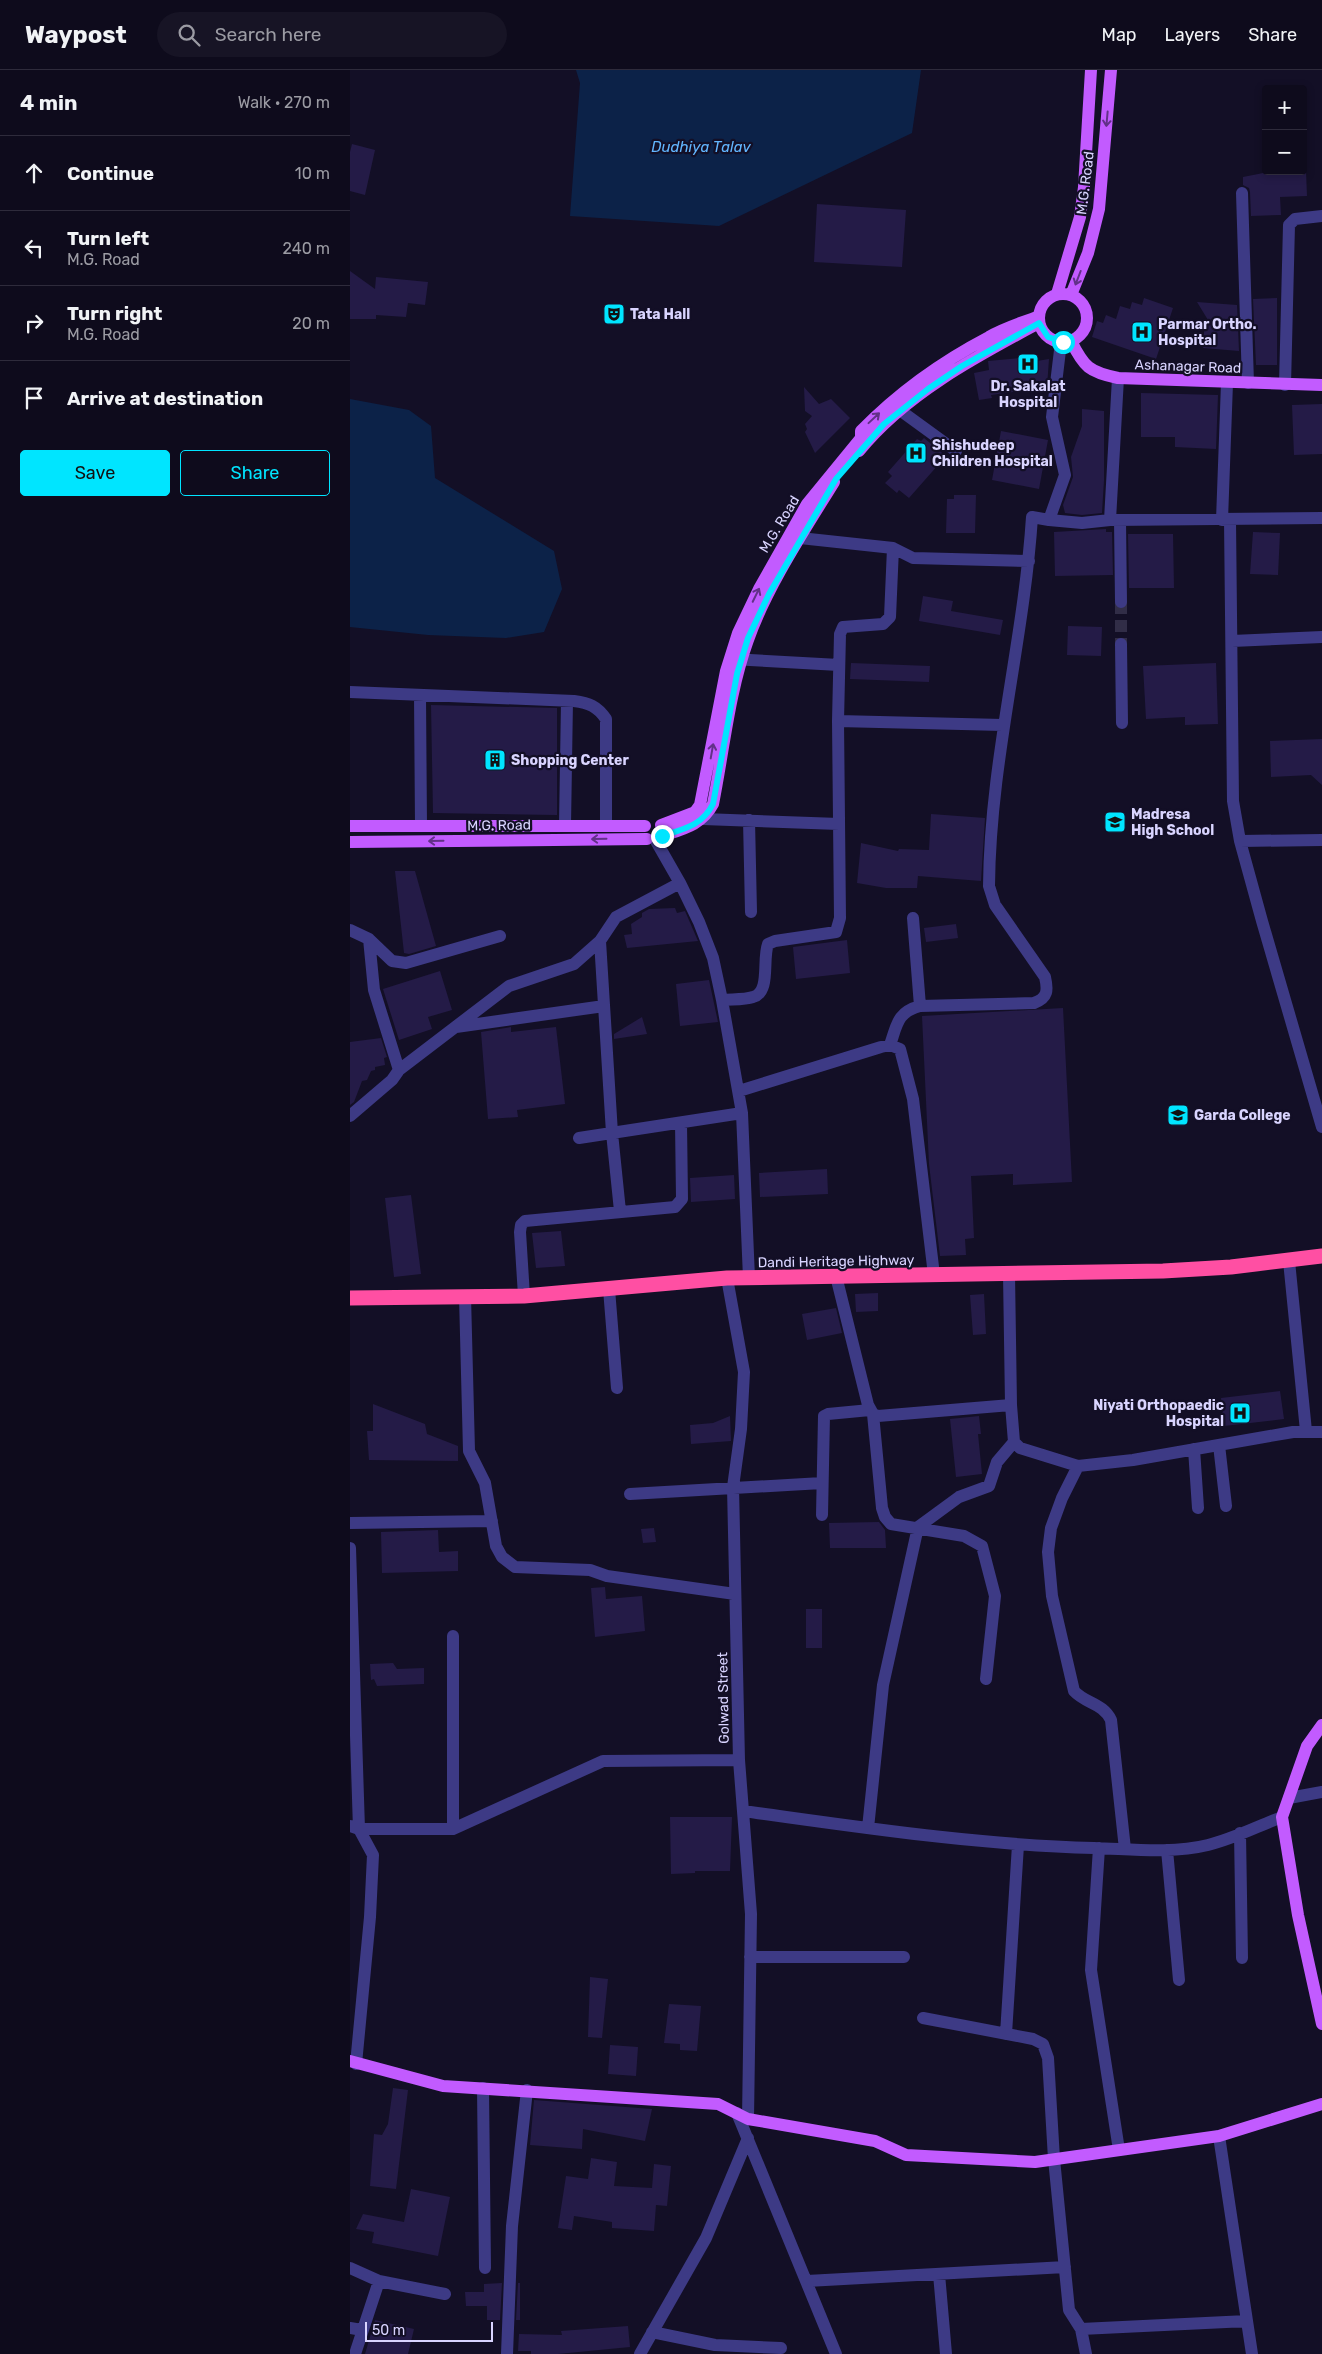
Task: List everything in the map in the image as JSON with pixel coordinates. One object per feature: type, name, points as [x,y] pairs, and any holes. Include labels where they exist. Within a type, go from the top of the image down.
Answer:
[{"type":"highway","name":"Dandi Heritage Highway","points":[[350,1298],[524,1296],[609,1290],[727,1278],[1163,1271],[1289,1261],[1322,1256]]},
{"type":"main road","points":[[1057,294],[1080,216],[1084,187],[1092,70]]},
{"type":"main road","name":"M.G. Road","points":[[1072,295],[1088,254],[1099,209],[1111,70]]},
{"type":"main road","points":[[1057,294],[1072,295],[1084,306],[1087,314],[1084,330],[1066,341],[1048,337],[1039,320],[1044,302],[1057,294]]},
{"type":"main road","name":"M.G. Road","points":[[736,660],[800,538],[836,479],[866,442],[901,411],[956,369],[1039,320]]},
{"type":"main road","name":"M.G. Road","points":[[350,842],[656,835],[694,825],[703,819],[713,804],[711,785],[736,660],[738,633],[759,589],[807,504],[860,438],[861,431],[876,415],[950,360],[990,336],[1039,320]]},
{"type":"main road","name":"Ashanagar Road","points":[[1066,341],[1090,370],[1098,374],[1118,378],[1322,385]]},
{"type":"main road","name":"M.G. Road","points":[[350,826],[645,826],[644,835],[656,835],[695,812],[711,785]]},
{"type":"main road","points":[[1322,1725],[1307,1746],[1282,1817],[1298,1914],[1322,2024]]},
{"type":"main road","points":[[353,2063],[442,2086],[527,2090],[718,2104],[743,2116],[875,2141],[906,2155],[1035,2162],[1219,2136],[1322,2104]]},
{"type":"street","points":[[1242,193],[1248,383]]},
{"type":"street","points":[[1285,385],[1289,225],[1295,219],[1322,216]]},
{"type":"street","points":[[1049,520],[1065,475],[1052,417],[1066,341]]},
{"type":"street","points":[[1118,378],[1115,520],[1121,602]]},
{"type":"street","points":[[1226,383],[1226,520],[1232,640],[1232,801],[1240,841],[1322,1127]]},
{"type":"street","points":[[901,411],[956,451]]},
{"type":"street","points":[[890,1045],[901,1015],[908,1009],[920,1006],[1034,1003],[1046,996],[1047,988],[1044,977],[995,905],[989,886],[1003,725],[1029,561],[1032,517],[1082,523],[1115,520],[1322,518]]},
{"type":"street","points":[[800,538],[893,548],[913,558],[1029,561]]},
{"type":"street","points":[[722,1000],[754,997],[760,993],[765,986],[765,953],[768,944],[775,941],[836,932],[840,918],[838,721],[840,634],[843,627],[883,624],[890,617],[893,548]]},
{"type":"street","points":[[1232,640],[1322,638]]},
{"type":"street","points":[[1121,644],[1122,724]]},
{"type":"street","points":[[736,660],[839,665]]},
{"type":"street","points":[[350,692],[567,701],[588,703],[599,708],[606,719],[606,826]]},
{"type":"street","points":[[420,695],[421,826]]},
{"type":"street","points":[[565,826],[567,701]]},
{"type":"street","points":[[838,721],[1003,725]]},
{"type":"street","points":[[703,819],[839,824]]},
{"type":"street","points":[[749,820],[751,912]]},
{"type":"street","points":[[656,835],[680,882],[713,958],[722,1000],[740,1091],[749,1278]]},
{"type":"street","points":[[1240,841],[1322,840]]},
{"type":"street","points":[[350,1116],[392,1080],[398,1070],[508,986],[574,964],[600,940],[616,917],[680,882]]},
{"type":"street","points":[[913,918],[920,1006]]},
{"type":"street","points":[[350,930],[370,939],[392,961],[406,963],[500,936]]},
{"type":"street","points":[[370,939],[374,990],[398,1070]]},
{"type":"street","points":[[600,940],[612,1133],[620,1211]]},
{"type":"street","points":[[454,1027],[604,1006]]},
{"type":"street","points":[[740,1091],[890,1045],[900,1049],[904,1057],[913,1100],[934,1275]]},
{"type":"street","points":[[579,1138],[742,1113]]},
{"type":"street","points":[[524,1296],[520,1232],[525,1221],[680,1204],[682,1199],[681,1123]]},
{"type":"street","points":[[1289,1261],[1306,1431]]},
{"type":"street","points":[[1009,1274],[1011,1405],[1014,1442],[1020,1448],[1078,1466],[1109,1464],[1306,1431],[1322,1432]]},
{"type":"street","points":[[836,1276],[871,1412],[882,1508],[885,1517],[892,1524],[964,1536],[982,1546],[995,1596],[986,1679]]},
{"type":"street","name":"Golwad Street","points":[[727,1278],[744,1372],[741,1429],[733,1487],[739,1760],[751,1914],[743,2116]]},
{"type":"street","points":[[609,1290],[616,1388]]},
{"type":"street","points":[[465,1296],[469,1451],[485,1483],[496,1546],[502,1557],[515,1567],[590,1570],[607,1576],[736,1594]]},
{"type":"street","points":[[822,1515],[824,1416],[828,1414],[871,1412],[878,1416],[1011,1405]]},
{"type":"street","points":[[868,1828],[883,1685],[918,1527],[959,1497],[989,1486],[997,1462],[1014,1442]]},
{"type":"street","points":[[1218,1445],[1226,1506]]},
{"type":"street","points":[[1194,1450],[1198,1508]]},
{"type":"street","points":[[1078,1466],[1062,1498],[1051,1528],[1048,1552],[1052,1596],[1074,1691],[1080,1698],[1106,1710],[1111,1720],[1125,1849]]},
{"type":"street","points":[[630,1494],[822,1483]]},
{"type":"street","points":[[350,1523],[492,1521]]},
{"type":"street","points":[[350,1548],[354,1828],[373,1855],[370,1917],[353,2063]]},
{"type":"street","points":[[453,1636],[453,1829]]},
{"type":"street","points":[[354,1828],[453,1829],[604,1761],[739,1760]]},
{"type":"street","points":[[1289,1798],[1322,1792]]},
{"type":"street","points":[[743,1811],[940,1838],[1018,1845],[1167,1850],[1209,1845],[1282,1817]]},
{"type":"street","points":[[1240,1833],[1242,1958]]},
{"type":"street","points":[[1006,2034],[1018,1845]]},
{"type":"street","points":[[1099,1848],[1091,1970],[1119,2150]]},
{"type":"street","points":[[1167,1850],[1179,1980]]},
{"type":"street","points":[[750,1956],[904,1957]]},
{"type":"street","points":[[923,2018],[1033,2039],[1043,2044],[1048,2058],[1054,2160],[1069,2310],[1081,2329],[1086,2354]]},
{"type":"street","points":[[483,2088],[485,2268]]},
{"type":"street","points":[[507,2354],[512,2226],[527,2090]]},
{"type":"street","points":[[743,2116],[748,2138],[836,2354]]},
{"type":"street","points":[[1219,2136],[1252,2354]]},
{"type":"street","points":[[640,2354],[706,2238],[748,2138]]},
{"type":"street","points":[[807,2281],[1065,2267]]},
{"type":"street","points":[[350,2268],[380,2281],[445,2294]]},
{"type":"street","points":[[939,2274],[946,2354]]},
{"type":"street","points":[[355,2354],[356,2329],[380,2281]]},
{"type":"street","points":[[1081,2329],[1247,2321]]},
{"type":"street","points":[[652,2332],[715,2345],[781,2348]]},
{"type":"water","name":"Dudhiya Talav","points":[[576,70],[921,70],[912,133],[719,226],[570,216],[580,83]]},
{"type":"water","points":[[350,399],[409,410],[431,426],[435,478],[554,551],[562,589],[544,632],[506,638],[428,635],[350,627]]},
{"type":"building","points":[[352,144],[375,150],[365,195],[350,191],[350,152]]},
{"type":"building","points":[[1262,173],[1262,175],[1306,175],[1307,196],[1280,197],[1281,215],[1251,216],[1250,192],[1249,188],[1243,185],[1243,177]]},
{"type":"building","points":[[817,204],[906,210],[902,267],[814,262]]},
{"type":"building","points":[[350,271],[375,289],[376,277],[428,282],[425,305],[408,303],[406,317],[376,315],[376,319],[350,319]]},
{"type":"building","points":[[1144,298],[1173,308],[1156,359],[1092,337],[1097,321],[1103,323],[1106,315],[1116,319],[1120,306],[1130,309],[1132,302],[1142,305]]},
{"type":"building","points":[[1277,298],[1277,365],[1256,365],[1253,299]]},
{"type":"building","points":[[1197,302],[1237,305],[1239,351],[1203,348],[1205,319],[1208,320]]},
{"type":"building","points":[[1030,357],[1031,362],[1049,359],[1047,387],[991,395],[992,398],[979,400],[974,373],[989,370],[988,361]]},
{"type":"building","points":[[804,387],[819,404],[831,399],[850,418],[815,453],[805,432],[807,429],[805,424],[812,416],[805,411]]},
{"type":"building","points":[[1141,393],[1218,395],[1216,449],[1175,447],[1175,437],[1141,437]]},
{"type":"building","points":[[1322,404],[1322,454],[1294,455],[1292,405]]},
{"type":"building","points":[[1082,409],[1104,411],[1104,480],[1102,513],[1082,515],[1065,513],[1063,505],[1073,477],[1071,457],[1082,426]]},
{"type":"building","points":[[1001,431],[1048,440],[1039,489],[992,480]]},
{"type":"building","points":[[924,438],[946,456],[909,498],[899,490],[897,493],[885,483],[892,476],[888,472],[917,439],[921,441]]},
{"type":"building","points":[[954,495],[976,495],[975,533],[946,533],[947,499],[954,499]]},
{"type":"building","points":[[1106,529],[1106,532],[1112,532],[1113,575],[1055,576],[1054,532]]},
{"type":"building","points":[[1253,532],[1280,533],[1278,575],[1250,574]]},
{"type":"building","points":[[1128,534],[1173,534],[1174,588],[1129,588]]},
{"type":"building","points":[[923,596],[953,601],[951,611],[1003,620],[1000,635],[919,621]]},
{"type":"building","points":[[1068,626],[1102,627],[1101,656],[1067,655]]},
{"type":"building","points":[[851,663],[930,666],[929,682],[850,679]]},
{"type":"building","points":[[1216,663],[1218,724],[1185,725],[1185,717],[1146,719],[1143,666]]},
{"type":"building","name":"Shopping Center","points":[[431,705],[557,708],[557,815],[433,813]]},
{"type":"building","points":[[1322,739],[1322,785],[1311,775],[1271,777],[1270,741]]},
{"type":"building","points":[[931,814],[985,818],[981,881],[918,876],[917,888],[886,888],[857,883],[861,843],[898,851],[899,849],[929,850]]},
{"type":"building","points":[[395,871],[415,871],[436,946],[409,954],[404,953]]},
{"type":"building","points":[[675,908],[677,913],[685,911],[698,941],[627,948],[624,935],[632,934],[631,924],[642,917],[642,913],[649,909]]},
{"type":"building","points":[[956,924],[958,938],[926,942],[924,928]]},
{"type":"building","points":[[847,940],[850,973],[796,979],[793,947]]},
{"type":"building","points":[[440,971],[452,1010],[428,1017],[432,1029],[399,1040],[383,989]]},
{"type":"building","points":[[709,980],[718,1022],[680,1026],[676,984]]},
{"type":"building","points":[[1063,1008],[1072,1182],[1013,1185],[1013,1174],[971,1176],[974,1238],[965,1239],[966,1255],[940,1256],[929,1164],[922,1016]]},
{"type":"building","points":[[642,1017],[647,1034],[614,1039],[614,1034]]},
{"type":"building","points":[[511,1027],[511,1032],[556,1027],[565,1104],[517,1110],[518,1117],[488,1119],[481,1032]]},
{"type":"building","points":[[381,1038],[387,1057],[384,1058],[385,1065],[375,1067],[375,1070],[371,1071],[367,1080],[362,1081],[354,1102],[350,1105],[350,1042]]},
{"type":"building","points":[[827,1169],[828,1194],[760,1197],[759,1173]]},
{"type":"building","points":[[734,1175],[735,1199],[691,1202],[690,1178]]},
{"type":"building","points":[[411,1195],[421,1274],[394,1277],[385,1198]]},
{"type":"building","points":[[561,1231],[565,1266],[536,1268],[532,1233]]},
{"type":"building","points":[[878,1293],[878,1311],[856,1312],[855,1294]]},
{"type":"building","points":[[984,1294],[986,1334],[973,1335],[970,1295]]},
{"type":"building","points":[[836,1308],[842,1333],[807,1340],[802,1314]]},
{"type":"building","points":[[1280,1391],[1284,1419],[1224,1426],[1221,1398]]},
{"type":"building","points":[[373,1404],[425,1424],[427,1434],[458,1446],[458,1461],[369,1460],[367,1431],[373,1431]]},
{"type":"building","points":[[730,1416],[731,1441],[691,1444],[690,1425],[713,1423]]},
{"type":"building","points":[[979,1416],[981,1434],[978,1434],[982,1474],[956,1477],[950,1419]]},
{"type":"building","points":[[879,1522],[885,1530],[886,1548],[830,1548],[829,1523]]},
{"type":"building","points":[[654,1528],[656,1542],[643,1543],[641,1529]]},
{"type":"building","points":[[438,1530],[439,1552],[458,1551],[458,1571],[382,1573],[381,1532]]},
{"type":"building","points":[[605,1587],[606,1599],[642,1596],[645,1631],[595,1637],[591,1588]]},
{"type":"building","points":[[806,1609],[822,1609],[822,1648],[806,1648]]},
{"type":"building","points":[[393,1663],[397,1669],[424,1668],[424,1684],[377,1686],[374,1679],[371,1680],[370,1664]]},
{"type":"building","points":[[670,1817],[732,1817],[730,1871],[695,1871],[695,1873],[671,1874]]},
{"type":"building","points":[[590,1977],[608,1979],[602,2038],[588,2037]]},
{"type":"building","points":[[669,2004],[701,2006],[697,2051],[680,2050],[680,2044],[664,2043]]},
{"type":"building","points":[[610,2045],[638,2047],[636,2076],[608,2074]]},
{"type":"building","points":[[393,2088],[408,2090],[396,2189],[370,2186],[374,2134],[382,2135],[388,2124]]},
{"type":"building","points":[[534,2100],[652,2109],[645,2141],[583,2129],[582,2149],[530,2145]]},
{"type":"building","points":[[591,2158],[617,2162],[614,2186],[652,2188],[654,2164],[671,2166],[667,2206],[656,2205],[654,2231],[612,2228],[612,2222],[574,2216],[572,2230],[558,2228],[566,2176],[588,2179]]},
{"type":"building","points":[[411,2189],[450,2197],[438,2256],[372,2243],[374,2232],[356,2229],[363,2214],[404,2222]]},
{"type":"building","points":[[502,2283],[500,2320],[487,2320],[487,2306],[466,2306],[465,2292],[484,2292],[484,2284]]},
{"type":"building","points":[[518,2283],[520,2283],[520,2320],[516,2320]]},
{"type":"building","points":[[375,2320],[414,2329],[408,2354],[365,2354]]},
{"type":"building","points":[[628,2326],[630,2347],[558,2354],[531,2354],[531,2351],[518,2351],[519,2334],[562,2335],[561,2331]]},
{"type":"tunnel","points":[[1121,602],[1121,644]]},
{"type":"place","name":"Tata Hall","points":[[614,314]]},
{"type":"place","name":"Parmar Ortho. Hospital","points":[[1142,332]]},
{"type":"place","name":"Dr. Sakalat Hospital","points":[[1028,364]]},
{"type":"place","name":"Shishudeep Children Hospital","points":[[916,453]]},
{"type":"place","name":"Shopping Center","points":[[495,760]]},
{"type":"place","name":"Madresa High School","points":[[1115,822]]},
{"type":"place","name":"Garda College","points":[[1178,1115]]},
{"type":"place","name":"Niyati Orthopaedic Hospital","points":[[1240,1413]]},
{"type":"route","points":[[662,836],[694,825],[709,812],[713,804],[737,674],[748,638],[769,594],[805,530],[836,479],[866,442],[884,424],[956,369],[1039,323],[1042,331],[1048,337],[1055,341],[1063,342]]}]
